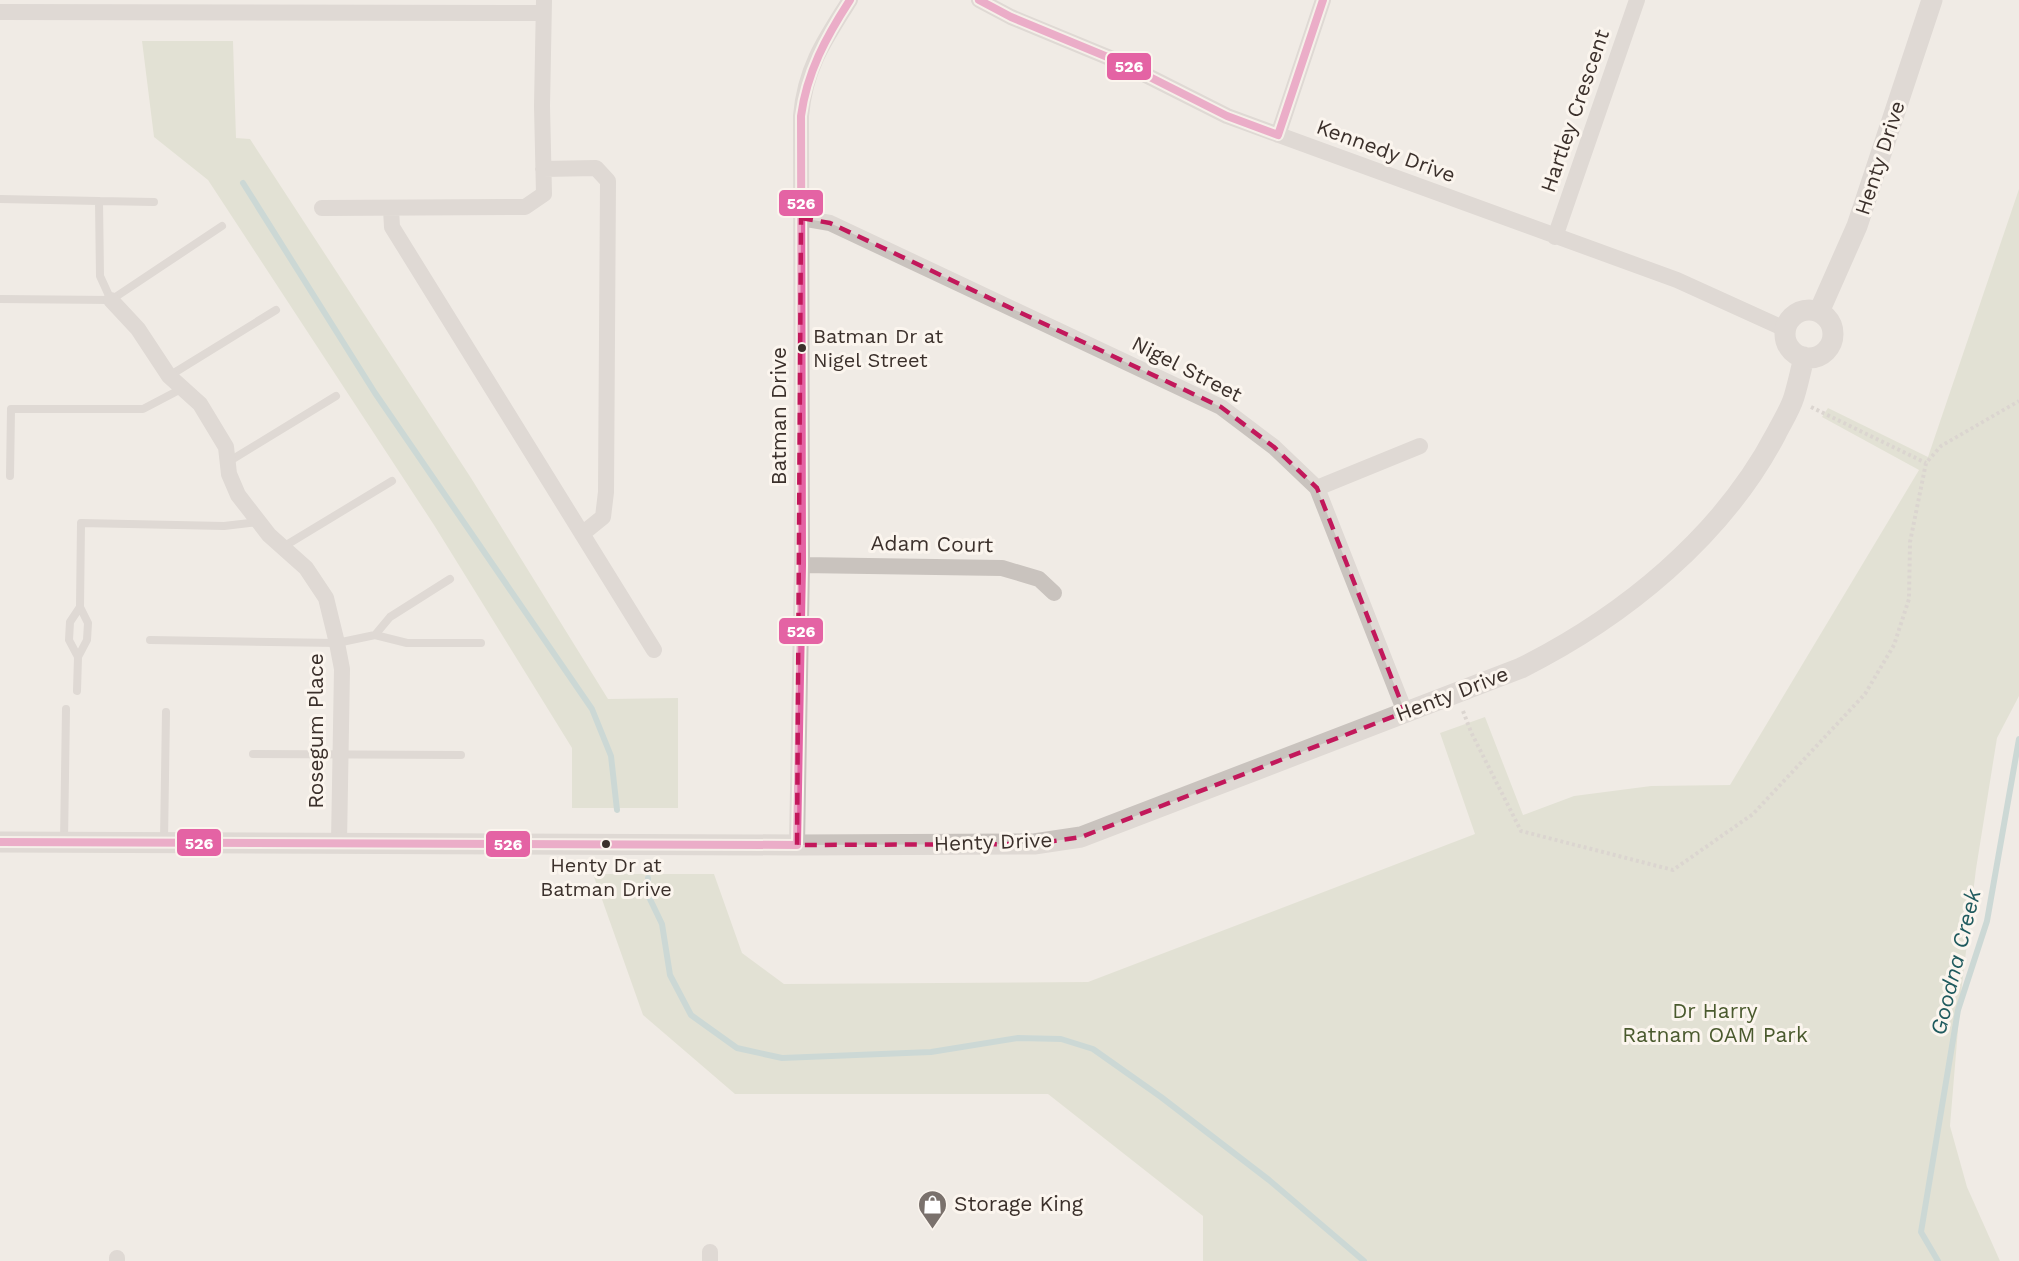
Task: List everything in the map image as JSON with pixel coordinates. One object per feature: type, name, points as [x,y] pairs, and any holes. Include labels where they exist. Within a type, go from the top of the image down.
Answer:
[{"type":"street","name":"Batman Drive","points":[[798,845],[802,566],[801,116],[806,81],[820,47],[850,0]]},
{"type":"street","name":"Kennedy Drive","points":[[979,0],[1011,17],[1122,63],[1227,116],[1677,280],[1785,329]]},
{"type":"street","points":[[1278,135],[1323,0]]},
{"type":"street","name":"Hartley Crescent","points":[[1555,237],[1637,0]]},
{"type":"street","name":"Henty Drive","points":[[1819,312],[1857,226],[1932,0]]},
{"type":"street","points":[[0,12],[132,6],[544,6],[542,106],[544,194],[525,207],[322,208]]},
{"type":"street","points":[[543,169],[596,168],[608,181],[606,492],[603,517],[582,534]]},
{"type":"street","points":[[391,209],[392,227],[654,650]]},
{"type":"street","name":"Nigel Street","points":[[801,218],[830,223],[1221,407],[1274,447],[1317,488],[1405,712]]},
{"type":"street","name":"Rosegum Place","points":[[111,300],[138,329],[169,376],[200,404],[225,447],[229,474],[238,495],[269,535],[306,568],[326,598],[338,643],[342,669],[339,843]]},
{"type":"street","points":[[1814,310],[1829,320],[1833,338],[1827,350],[1822,354],[1811,358],[1804,357],[1789,347],[1786,342],[1785,329],[1791,318],[1801,311],[1814,310]]},
{"type":"street","name":"Henty Drive","points":[[0,842],[1034,844],[1081,837],[1521,668],[1560,648],[1627,604],[1686,553],[1761,463],[1794,399],[1804,357]]},
{"type":"street","points":[[1317,488],[1420,446]]},
{"type":"street","name":"Adam Court","points":[[802,566],[1002,568],[1039,579],[1054,592]]},
{"type":"lane","points":[[0,199],[154,202]]},
{"type":"lane","points":[[99,201],[100,276],[111,300]]},
{"type":"lane","points":[[0,299],[111,300],[222,226]]},
{"type":"lane","points":[[169,376],[276,310]]},
{"type":"lane","points":[[10,476],[11,409],[143,410],[184,388]]},
{"type":"lane","points":[[227,462],[336,396]]},
{"type":"lane","points":[[283,547],[392,481]]},
{"type":"lane","points":[[77,691],[78,657],[87,640],[88,623],[80,607],[81,524],[224,526],[259,522]]},
{"type":"lane","points":[[375,635],[390,617],[450,579]]},
{"type":"lane","points":[[78,657],[69,640],[70,622],[80,607]]},
{"type":"lane","points":[[150,640],[338,643],[375,635],[407,643],[481,643]]},
{"type":"lane","points":[[64,842],[66,709]]},
{"type":"lane","points":[[164,842],[166,712]]},
{"type":"lane","points":[[253,754],[460,755]]},
{"type":"path","points":[[1794,399],[1926,463]]},
{"type":"path","points":[[1456,693],[1471,732],[1521,831],[1673,870],[1753,814],[1865,694],[1894,645],[1909,599],[1910,542],[1926,463],[1941,446],[2019,401]]},
{"type":"highlighted area","points":[[801,218],[830,223],[1221,407],[1274,447],[1317,488],[1405,712],[1124,822],[1081,837],[1034,844],[797,845]]},
{"type":"green space","points":[[142,41],[233,41],[236,138],[250,139],[471,478],[608,699],[678,698],[678,808],[572,808],[572,748],[434,525],[208,180],[154,137]]},
{"type":"green space","name":"Dr Harry Ratnam OAM Park","points":[[2019,189],[2019,696],[1997,738],[1976,869],[1961,993],[1950,1126],[1967,1187],[2000,1261],[1203,1261],[1203,1216],[1048,1094],[735,1094],[643,1015],[593,874],[714,874],[742,953],[784,984],[1088,982],[1475,834],[1440,733],[1485,717],[1523,815],[1574,796],[1651,786],[1730,785],[1919,470],[1822,417],[1828,408],[1928,457]]},
{"type":"waterway","points":[[243,183],[375,393],[592,709],[611,756],[617,810]]},
{"type":"waterway","name":"Goodna Creek","points":[[1938,1261],[1921,1232],[1958,1010],[1987,921],[2019,739]]},
{"type":"waterway","points":[[648,878],[648,895],[662,924],[670,975],[691,1015],[737,1048],[782,1058],[931,1052],[1018,1038],[1061,1039],[1093,1049],[1161,1097],[1269,1180],[1364,1261]]},
{"type":"transit line","name":"526","points":[[797,845],[802,565],[801,116],[808,85],[819,55],[850,0]]},
{"type":"transit line","name":"526","points":[[979,0],[1011,17],[1122,63],[1227,116],[1278,135]]},
{"type":"transit line","name":"526","points":[[1278,135],[1323,0]]},
{"type":"transit line","name":"526","points":[[0,842],[797,845]]},
{"type":"place","name":"Batman Dr at Nigel Street","points":[[802,348]]},
{"type":"place","name":"Henty Dr at Batman Drive","points":[[606,844]]},
{"type":"place","name":"Storage King","points":[[933,1230]]}]
